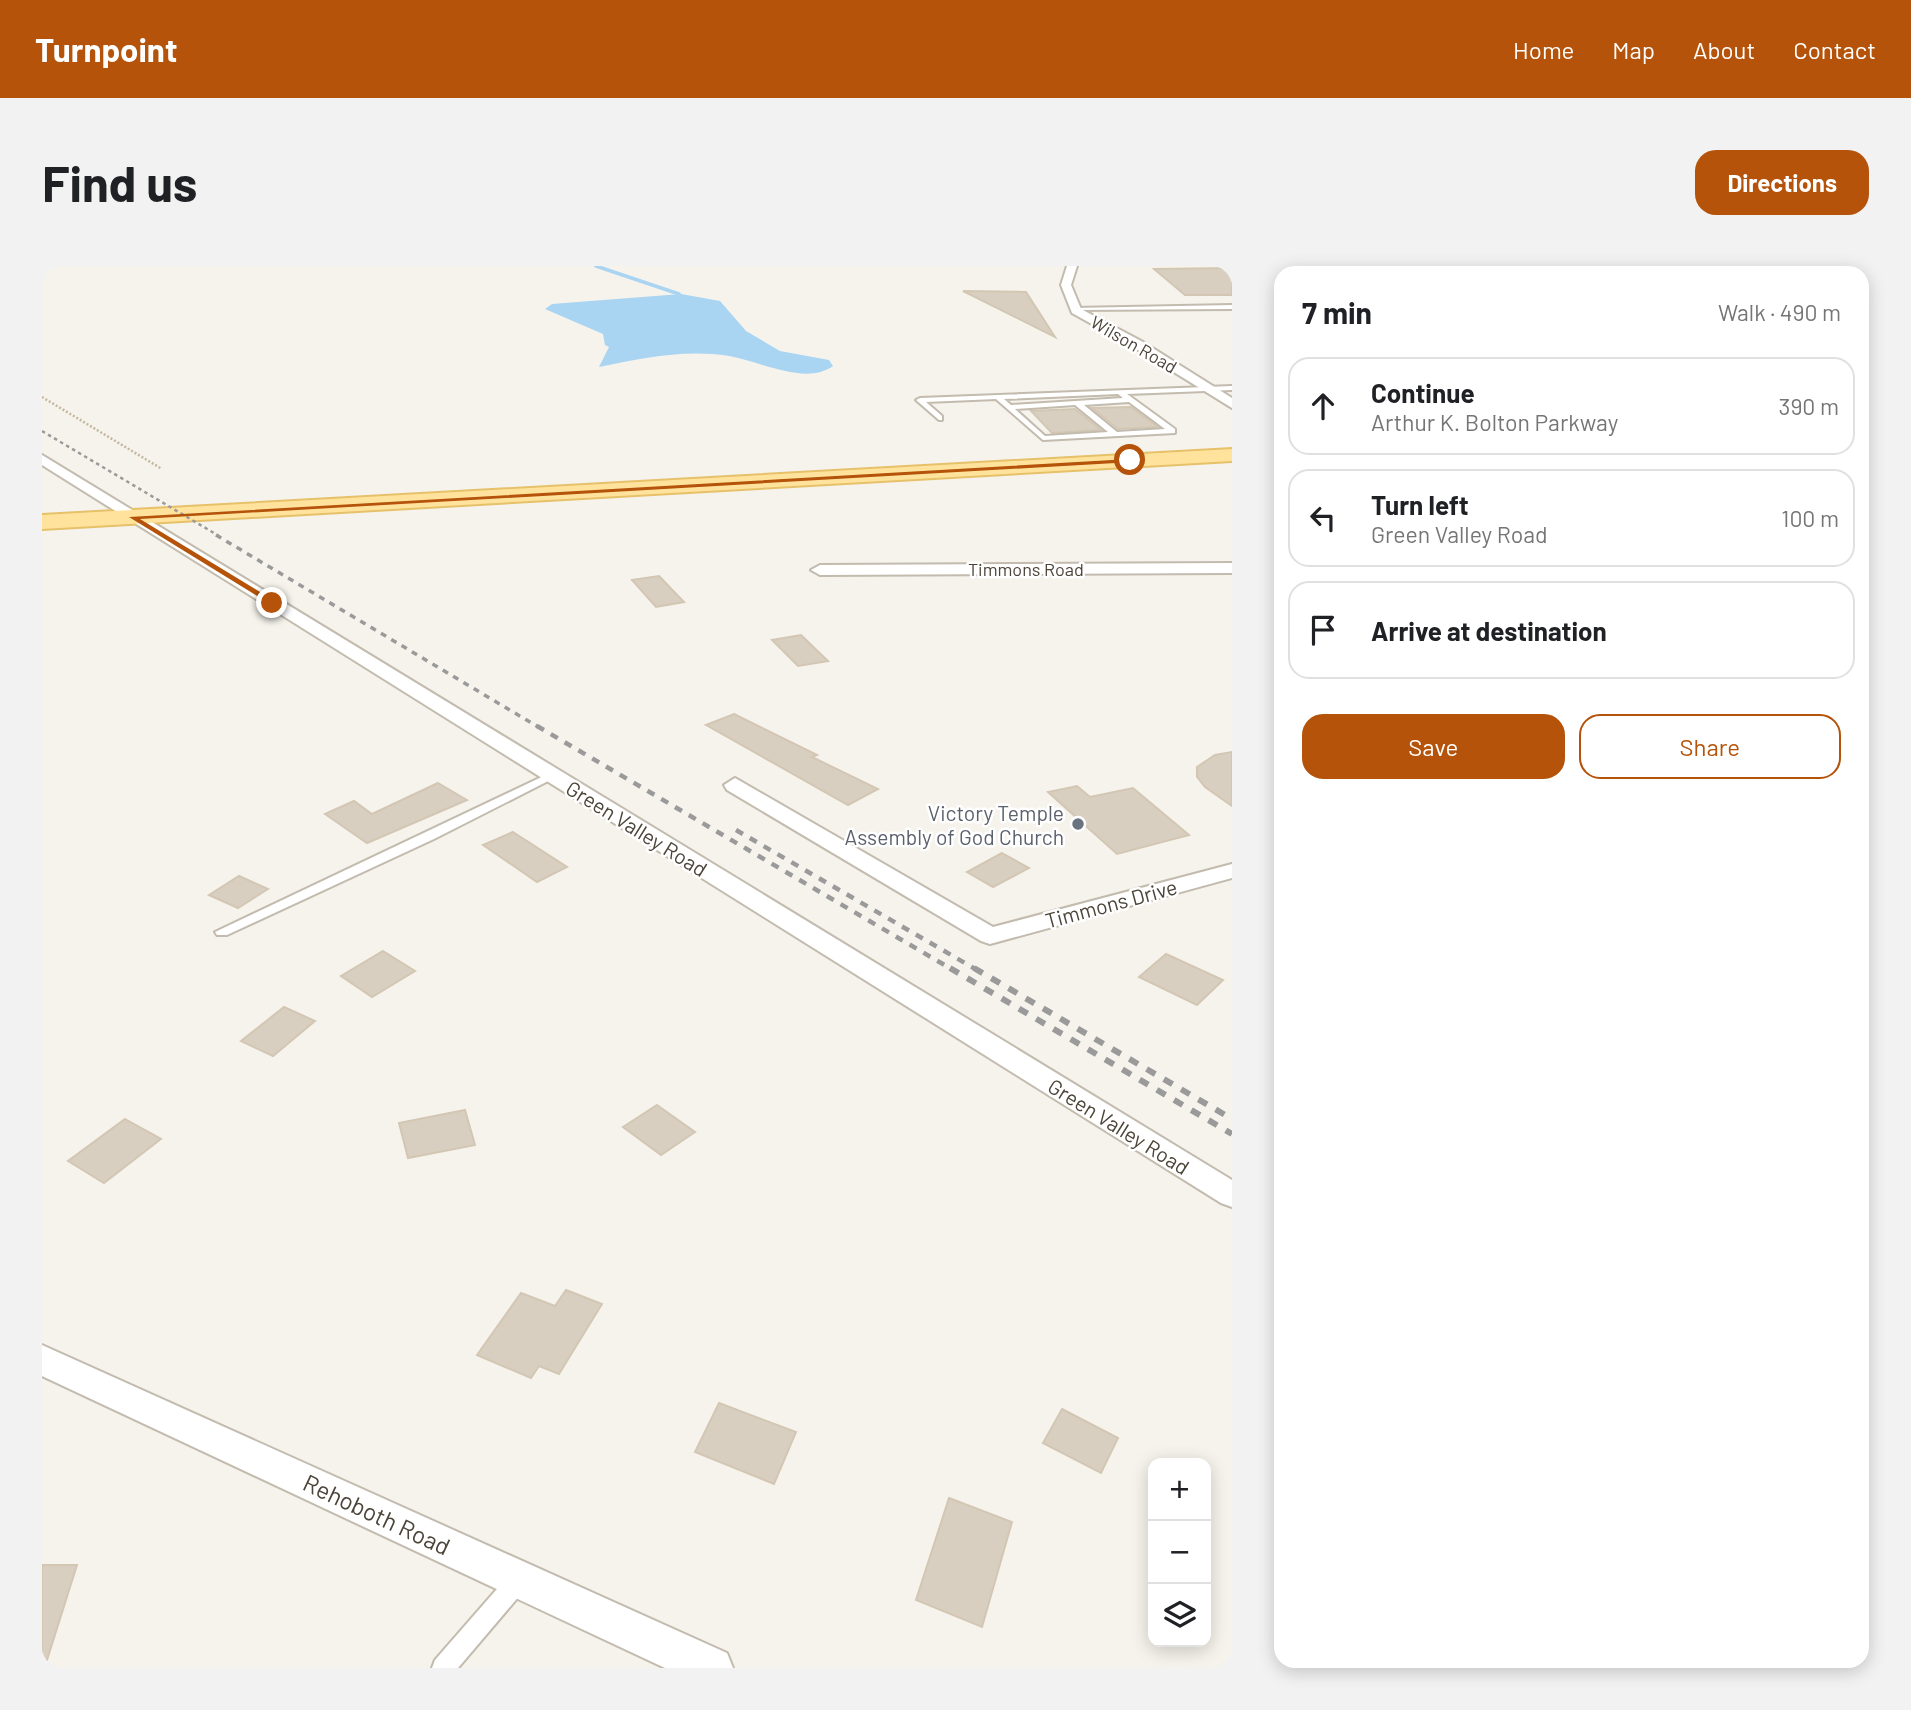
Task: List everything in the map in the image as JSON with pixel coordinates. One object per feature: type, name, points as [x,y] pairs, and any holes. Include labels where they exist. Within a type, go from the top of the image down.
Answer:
[{"type":"main road","points":[[42,522],[1232,454]]},
{"type":"street","name":"Wilson Road","points":[[1072,266],[1066,285],[1074,307],[1232,404]]},
{"type":"street","name":"Green Valley Road","points":[[42,459],[1232,1195]]},
{"type":"street","name":"Timmons Road","points":[[820,570],[1232,568]]},
{"type":"street","name":"Timmons Drive","points":[[735,785],[990,936],[1232,871]]},
{"type":"street","name":"Rehoboth Road","points":[[42,1360],[712,1668]]},
{"type":"lane","points":[[1074,307],[1232,307]]},
{"type":"lane","points":[[939,418],[920,400],[1232,388]]},
{"type":"lane","points":[[998,397],[1043,438],[1172,430],[1160,422],[1148,419],[1118,391]]},
{"type":"lane","points":[[1009,407],[1077,403],[1129,404]]},
{"type":"lane","points":[[1077,403],[1086,411],[1108,416]]},
{"type":"lane","points":[[1097,414],[1104,425],[1115,434]]},
{"type":"lane","points":[[1104,425],[1117,424]]},
{"type":"lane","points":[[222,932],[368,862],[477,816],[552,775]]},
{"type":"lane","points":[[443,1668],[519,1580]]},
{"type":"path","points":[[42,397],[162,469]]},
{"type":"water","points":[[681,294],[720,301],[746,331],[780,351],[829,360],[833,366],[822,372],[796,373],[729,356],[680,354],[599,367],[609,347],[605,345],[603,334],[545,309],[552,304]]},
{"type":"building","points":[[1232,268],[1232,295],[1185,295],[1154,269]]},
{"type":"building","points":[[963,291],[1026,292],[1055,337]]},
{"type":"building","points":[[1131,407],[1158,427],[1118,429],[1092,408]]},
{"type":"building","points":[[1075,409],[1101,430],[1052,433],[1031,411]]},
{"type":"building","points":[[659,576],[684,602],[656,607],[632,580]]},
{"type":"building","points":[[801,635],[828,661],[798,666],[772,640]]},
{"type":"building","points":[[734,714],[817,755],[812,757],[878,789],[848,805],[706,725]]},
{"type":"building","points":[[1232,752],[1232,806],[1205,787],[1197,777],[1197,767],[1215,755]]},
{"type":"building","points":[[438,783],[467,800],[367,843],[325,814],[354,801],[372,814]]},
{"type":"building","points":[[1077,786],[1090,797],[1133,788],[1189,835],[1117,854],[1048,792]]},
{"type":"building","points":[[513,832],[567,867],[537,882],[483,845]]},
{"type":"building","points":[[1002,853],[1029,868],[993,887],[967,872]]},
{"type":"building","points":[[239,876],[268,889],[238,908],[209,895]]},
{"type":"building","points":[[383,951],[415,971],[372,997],[341,976]]},
{"type":"building","points":[[1166,954],[1223,980],[1197,1005],[1139,977]]},
{"type":"building","points":[[284,1007],[315,1021],[273,1056],[241,1041]]},
{"type":"building","points":[[657,1105],[695,1132],[661,1155],[623,1127]]},
{"type":"building","points":[[465,1110],[475,1145],[408,1158],[399,1123]]},
{"type":"building","points":[[125,1119],[161,1139],[104,1183],[68,1161]]},
{"type":"building","points":[[566,1290],[602,1304],[559,1374],[539,1366],[531,1378],[477,1355],[521,1293],[555,1306]]},
{"type":"building","points":[[719,1403],[796,1432],[774,1484],[695,1452]]},
{"type":"building","points":[[1062,1409],[1118,1438],[1101,1473],[1043,1443]]},
{"type":"building","points":[[949,1498],[1012,1522],[982,1627],[916,1600]]},
{"type":"building","points":[[42,1565],[77,1565],[47,1660],[42,1660]]},
{"type":"waterway","points":[[596,266],[679,294]]},
{"type":"railway","points":[[42,431],[219,536]]},
{"type":"railway","points":[[216,535],[540,728]]},
{"type":"railway","points":[[537,726],[953,970]]},
{"type":"railway","points":[[736,830],[977,970]]},
{"type":"railway","points":[[950,968],[1232,1134]]},
{"type":"railway","points":[[974,968],[1232,1119]]},
{"type":"place","name":"Victory Temple Assembly of God Church","points":[[1078,824]]},
{"type":"route","points":[[272,603],[132,517],[1130,460]]}]
